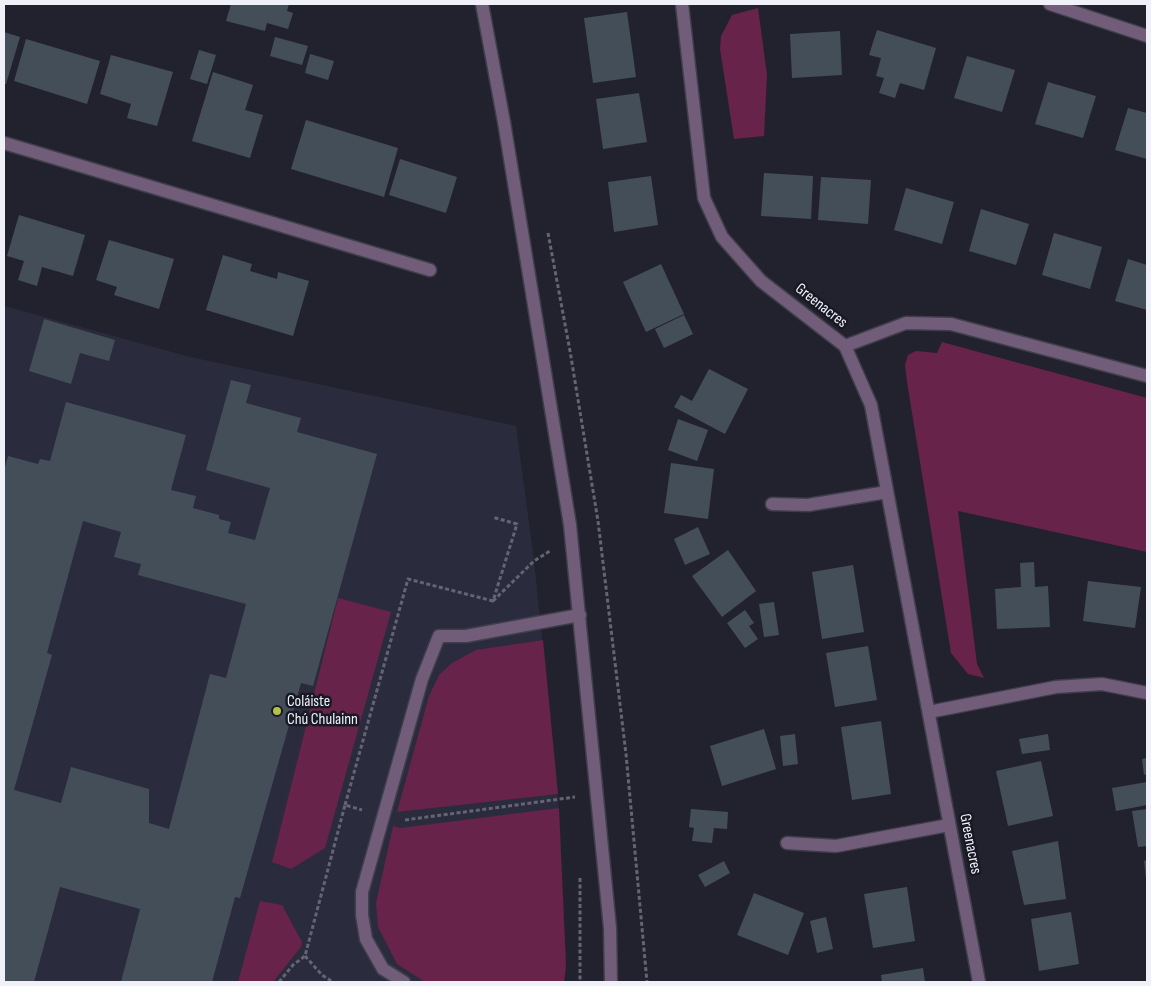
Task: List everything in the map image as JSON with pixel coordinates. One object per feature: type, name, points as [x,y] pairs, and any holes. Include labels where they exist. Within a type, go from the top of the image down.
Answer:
[{"type":"street","points":[[482,4],[504,122],[567,505],[580,614],[610,928],[611,982]]},
{"type":"street","name":"Greenacres","points":[[682,4],[704,198],[722,237],[761,281],[845,346],[871,405],[979,982]]},
{"type":"street","points":[[1050,4],[1147,36]]},
{"type":"street","points":[[4,143],[430,270]]},
{"type":"street","points":[[845,346],[879,331],[906,323],[951,324],[1147,376]]},
{"type":"street","points":[[772,504],[808,505],[887,492]]},
{"type":"street","points":[[404,982],[383,969],[366,939],[362,915],[362,892],[422,679],[439,636],[466,636],[580,614]]},
{"type":"street","points":[[929,712],[1056,687],[1102,684],[1147,693]]},
{"type":"street","points":[[787,843],[836,846],[950,825]]},
{"type":"path","points":[[549,542],[551,561]]},
{"type":"path","points":[[493,602],[534,561],[550,551]]},
{"type":"path","points":[[576,787],[577,804]]},
{"type":"path","points":[[279,982],[293,965],[305,956],[345,805],[399,820],[577,797]]},
{"type":"path","points":[[580,876],[580,982]]},
{"type":"path","points":[[305,956],[322,976],[333,982]]},
{"type":"shaded area","points":[[758,8],[767,75],[764,136],[734,139],[720,49],[721,36],[732,15]]},
{"type":"shaded area","name":"Coláiste Chú Chulainn","points":[[4,306],[190,357],[516,426],[534,561],[558,794],[566,966],[564,982],[4,982]]},
{"type":"shaded area","points":[[942,342],[1147,398],[1147,552],[958,511],[977,664],[984,678],[968,674],[951,653],[907,382],[905,365],[908,355],[916,351],[937,353]]},
{"type":"shaded area","points":[[338,598],[391,612],[325,848],[291,869],[272,862]]},
{"type":"shaded area","points":[[543,640],[558,794],[397,812],[429,696],[439,675],[452,663],[476,650]]},
{"type":"shaded area","points":[[559,808],[566,966],[564,982],[425,982],[397,964],[378,927],[376,903],[393,826],[400,828]]},
{"type":"shaded area","points":[[260,901],[282,905],[302,942],[301,947],[273,982],[238,982]]},
{"type":"building","points":[[231,4],[289,4],[287,11],[293,13],[288,29],[267,23],[265,31],[226,21]]},
{"type":"building","points":[[627,12],[636,77],[593,83],[584,18]]},
{"type":"building","points":[[877,30],[936,48],[924,90],[900,83],[895,98],[879,93],[884,78],[876,76],[881,58],[869,55]]},
{"type":"building","points":[[840,31],[842,75],[792,78],[790,34]]},
{"type":"building","points":[[4,32],[20,37],[6,84],[4,84]]},
{"type":"building","points":[[275,37],[308,46],[302,65],[270,56]]},
{"type":"building","points":[[26,39],[100,61],[87,104],[14,81]]},
{"type":"building","points":[[199,50],[216,55],[207,84],[190,79]]},
{"type":"building","points":[[310,54],[334,61],[328,80],[305,73]]},
{"type":"building","points":[[111,55],[173,72],[157,126],[127,118],[131,104],[100,94]]},
{"type":"building","points":[[967,56],[1015,70],[1002,112],[954,98]]},
{"type":"building","points":[[213,72],[253,85],[245,110],[263,115],[250,158],[192,141]]},
{"type":"building","points":[[1048,82],[1096,96],[1083,138],[1035,124]]},
{"type":"building","points":[[639,93],[647,142],[603,149],[596,99]]},
{"type":"building","points":[[1128,108],[1147,113],[1147,159],[1115,150]]},
{"type":"building","points":[[306,120],[398,148],[384,197],[291,169]]},
{"type":"building","points":[[400,159],[457,177],[446,213],[389,195]]},
{"type":"building","points":[[764,173],[813,176],[811,219],[761,216]]},
{"type":"building","points":[[651,176],[658,225],[614,232],[608,182]]},
{"type":"building","points":[[821,177],[871,180],[868,224],[818,220]]},
{"type":"building","points":[[906,188],[954,202],[942,244],[894,230]]},
{"type":"building","points":[[981,209],[1029,224],[1016,265],[969,251]]},
{"type":"building","points":[[19,215],[85,235],[73,276],[42,267],[37,286],[18,280],[24,261],[7,256]]},
{"type":"building","points":[[1054,233],[1102,247],[1090,289],[1042,275]]},
{"type":"building","points":[[109,240],[174,259],[159,309],[114,295],[117,287],[96,280]]},
{"type":"building","points":[[223,255],[252,264],[250,271],[277,279],[278,272],[309,281],[293,336],[206,310]]},
{"type":"building","points":[[1128,259],[1147,265],[1147,310],[1115,301]]},
{"type":"building","points":[[661,264],[684,314],[646,332],[623,282]]},
{"type":"building","points":[[684,315],[693,334],[664,348],[655,329]]},
{"type":"building","points":[[44,319],[115,340],[109,361],[80,353],[71,384],[29,371]]},
{"type":"building","points":[[709,369],[748,389],[725,434],[674,407],[681,395],[692,401]]},
{"type":"building","points":[[231,380],[251,385],[246,403],[301,418],[297,432],[377,454],[313,686],[301,683],[240,898],[235,897],[212,982],[121,982],[140,909],[60,887],[34,982],[4,982],[4,471],[8,456],[38,464],[40,459],[50,461],[66,402],[186,435],[171,490],[196,496],[193,508],[219,515],[219,519],[231,522],[228,533],[255,540],[270,488],[206,470]],"holes":[[[83,521],[121,532],[114,557],[141,564],[138,575],[246,604],[226,678],[210,674],[169,829],[149,823],[149,789],[71,767],[61,803],[14,790],[52,655],[47,653]]]},
{"type":"building","points":[[678,419],[708,430],[697,461],[668,450]]},
{"type":"building","points":[[671,463],[714,469],[708,519],[664,513]]},
{"type":"building","points":[[698,527],[710,554],[685,565],[674,539]]},
{"type":"building","points":[[728,550],[756,591],[722,617],[692,576]]},
{"type":"building","points":[[1034,562],[1035,587],[1048,586],[1050,627],[997,629],[995,589],[1021,587],[1020,563]]},
{"type":"building","points":[[853,565],[864,632],[822,639],[812,572]]},
{"type":"building","points":[[1088,581],[1141,587],[1135,628],[1083,621]]},
{"type":"building","points":[[774,602],[779,635],[764,637],[759,604]]},
{"type":"building","points":[[745,610],[754,623],[749,626],[758,639],[745,648],[727,623]]},
{"type":"building","points":[[868,646],[877,700],[835,707],[826,653]]},
{"type":"building","points":[[881,721],[891,794],[852,800],[841,727]]},
{"type":"building","points":[[764,729],[776,769],[722,786],[710,746]]},
{"type":"building","points":[[795,734],[798,764],[783,766],[780,736]]},
{"type":"building","points":[[1048,734],[1050,750],[1022,754],[1019,739]]},
{"type":"building","points":[[1147,758],[1147,774],[1144,775],[1142,759]]},
{"type":"building","points":[[1041,761],[1053,816],[1008,826],[996,771]]},
{"type":"building","points":[[1147,782],[1147,805],[1116,811],[1112,788]]},
{"type":"building","points":[[691,809],[728,812],[727,829],[714,828],[712,843],[692,841],[694,828],[689,827]]},
{"type":"building","points":[[1147,809],[1147,846],[1138,847],[1132,811]]},
{"type":"building","points":[[1058,841],[1066,899],[1024,905],[1012,851]]},
{"type":"building","points":[[1147,860],[1147,878],[1146,878],[1144,861]]},
{"type":"building","points":[[724,861],[730,873],[705,887],[698,875]]},
{"type":"building","points":[[907,887],[915,941],[873,948],[864,894]]},
{"type":"building","points":[[754,893],[804,913],[788,955],[737,935]]},
{"type":"building","points":[[1071,912],[1079,964],[1039,971],[1031,919]]},
{"type":"building","points":[[826,917],[833,949],[817,953],[810,921]]},
{"type":"building","points":[[923,968],[925,982],[882,982],[881,975]]},
{"type":"place","name":"Coláiste Chú Chulainn","points":[[277,711]]}]
